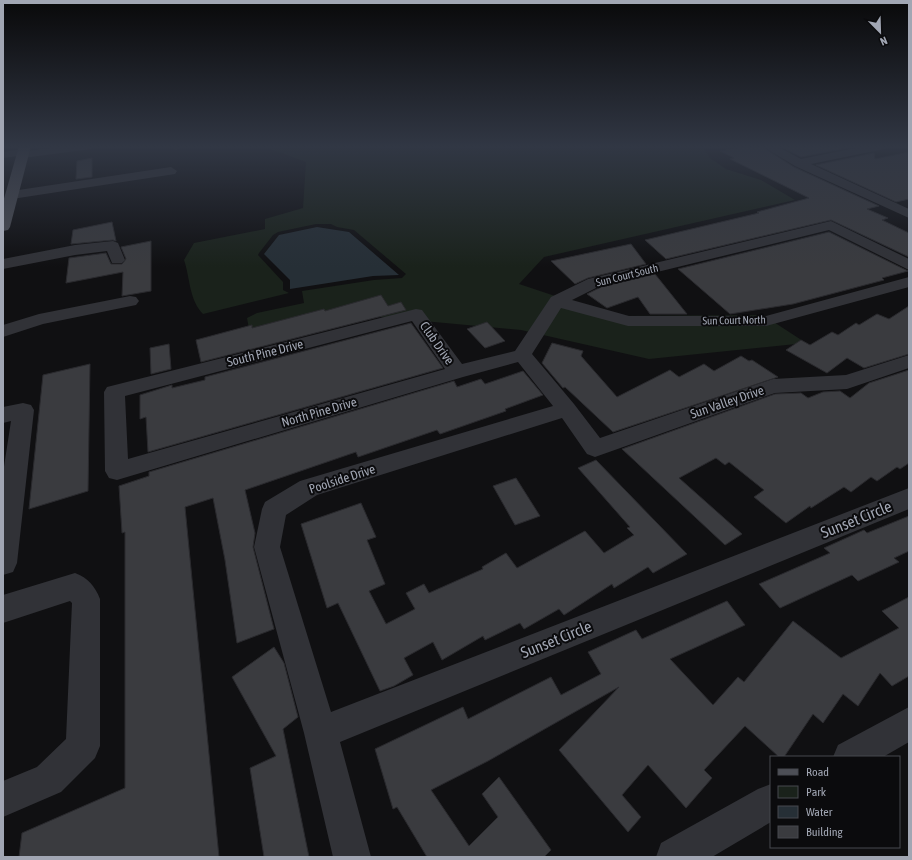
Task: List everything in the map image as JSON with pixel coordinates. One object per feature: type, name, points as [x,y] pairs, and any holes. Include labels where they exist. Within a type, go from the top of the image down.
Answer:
[{"type":"main road","points":[[3,227],[5,210],[14,186]]},
{"type":"street","points":[[12,194],[66,186]]},
{"type":"street","points":[[848,186],[909,214]]},
{"type":"street","name":"Sun Court South","points":[[522,355],[557,301],[594,282],[831,225],[909,265]]},
{"type":"street","points":[[3,264],[75,250],[113,246],[117,260]]},
{"type":"street","name":"Sun Court North","points":[[557,301],[628,321],[766,321],[909,282]]},
{"type":"street","points":[[3,331],[39,319],[130,301]]},
{"type":"street","name":"Club Drive","points":[[416,314],[457,372]]},
{"type":"street","name":"South Pine Drive","points":[[117,471],[114,392],[416,314]]},
{"type":"street","points":[[522,355],[566,409]]},
{"type":"street","name":"North Pine Drive","points":[[117,471],[457,372],[522,355]]},
{"type":"street","name":"Sun Valley Drive","points":[[566,409],[595,448],[773,386],[847,382],[909,361]]},
{"type":"street","name":"Poolside Drive","points":[[321,732],[267,547],[274,509],[309,488],[566,409]]},
{"type":"street","points":[[3,415],[23,410],[4,537],[3,563]]},
{"type":"street","name":"Sunset Circle","points":[[321,732],[909,498]]},
{"type":"street","points":[[3,609],[75,586],[86,599],[83,746],[49,780],[3,799]]},
{"type":"street","points":[[852,756],[909,724]]},
{"type":"street","points":[[321,732],[352,857]]},
{"type":"street","points":[[675,857],[770,803]]},
{"type":"green space","points":[[304,186],[771,186],[795,200],[544,257],[519,284],[615,316],[763,315],[806,343],[649,359],[521,330],[380,317],[328,316],[252,346],[247,318],[257,313],[304,303],[302,291],[374,280],[402,278],[406,274],[354,230],[337,227],[331,224],[316,224],[278,232],[273,235],[258,255],[283,282],[283,290],[289,293],[203,314],[198,308],[192,295],[184,260],[194,243],[265,229],[265,219],[303,208]]},
{"type":"water","points":[[317,227],[349,232],[399,275],[373,276],[290,289],[290,280],[264,254],[279,235]]},
{"type":"building","points":[[785,186],[836,186],[879,206],[867,209],[888,218],[882,220],[909,233],[909,257],[831,220],[666,259],[645,240],[759,213],[757,212],[809,198]]},
{"type":"building","points":[[862,186],[909,186],[909,199],[896,202]]},
{"type":"building","points":[[112,222],[116,241],[71,244],[73,230]]},
{"type":"building","points":[[829,232],[908,271],[882,278],[884,280],[793,304],[730,314],[678,269]]},
{"type":"building","points":[[151,241],[151,291],[122,296],[123,272],[66,283],[69,258],[106,253],[111,264],[122,264],[126,259],[121,247]]},
{"type":"building","points":[[631,244],[646,264],[588,278],[575,284],[551,261]]},
{"type":"building","points":[[655,274],[687,314],[650,314],[638,297],[607,308],[587,294],[601,287]]},
{"type":"building","points":[[381,295],[388,306],[401,302],[406,310],[201,362],[196,340],[252,325],[252,328],[324,309],[325,311]]},
{"type":"building","points":[[909,306],[909,354],[864,368],[847,358],[827,373],[786,350],[801,340],[810,345],[832,332],[838,335],[856,323],[859,325],[877,314],[889,319]]},
{"type":"building","points":[[487,322],[505,341],[485,348],[467,329]]},
{"type":"building","points":[[411,323],[443,368],[148,452],[146,417],[140,419],[140,395],[172,385],[172,388],[205,380],[205,377]]},
{"type":"building","points":[[552,343],[583,351],[581,356],[617,397],[670,370],[679,377],[704,364],[714,371],[741,356],[749,361],[752,360],[778,377],[613,432],[565,387],[563,388],[542,363]]},
{"type":"building","points":[[169,344],[171,369],[151,374],[150,348]]},
{"type":"building","points":[[90,364],[88,491],[29,509],[43,375]]},
{"type":"building","points":[[909,370],[909,463],[900,469],[897,467],[877,481],[871,477],[851,492],[844,487],[811,508],[810,506],[786,523],[754,497],[764,490],[729,462],[725,465],[716,458],[679,478],[742,534],[725,545],[622,449],[775,394],[801,393],[808,398],[823,392],[840,391],[850,398],[869,383]]},
{"type":"building","points":[[523,371],[543,395],[505,409],[506,411],[440,434],[437,430],[358,457],[356,452],[245,490],[255,533],[253,547],[274,629],[237,643],[225,560],[213,498],[185,507],[219,857],[19,857],[22,833],[125,788],[125,532],[122,533],[119,486],[149,476],[149,472],[454,381],[457,387],[481,379],[485,384]]},
{"type":"building","points":[[596,460],[687,554],[653,573],[648,567],[614,588],[612,584],[564,615],[559,609],[524,629],[520,623],[485,640],[483,636],[442,660],[433,642],[404,658],[413,675],[394,686],[380,691],[338,603],[327,608],[301,524],[361,503],[376,537],[367,540],[385,584],[369,591],[386,624],[415,609],[406,593],[424,584],[429,593],[483,569],[482,567],[506,553],[517,568],[585,531],[604,553],[634,535],[627,528],[630,527],[578,468]]},
{"type":"building","points":[[516,478],[540,516],[515,525],[493,486]]},
{"type":"building","points":[[909,516],[909,551],[894,558],[899,562],[858,581],[852,575],[780,608],[759,584],[830,553],[824,548],[864,530],[867,533]]},
{"type":"building","points":[[909,597],[909,676],[892,686],[880,673],[858,706],[843,694],[823,723],[813,714],[785,756],[778,756],[745,726],[704,770],[712,778],[686,808],[648,765],[622,795],[641,817],[628,832],[559,750],[619,687],[488,761],[431,790],[469,846],[498,817],[482,794],[499,777],[551,850],[544,857],[427,857],[397,807],[393,809],[375,749],[463,707],[468,719],[551,677],[561,695],[601,674],[588,652],[636,630],[642,639],[727,601],[745,625],[670,659],[713,705],[738,677],[744,682],[793,621],[841,658],[899,628],[882,611]]},
{"type":"building","points":[[274,647],[284,663],[298,717],[283,729],[309,857],[264,857],[250,768],[276,756],[232,677]]}]
